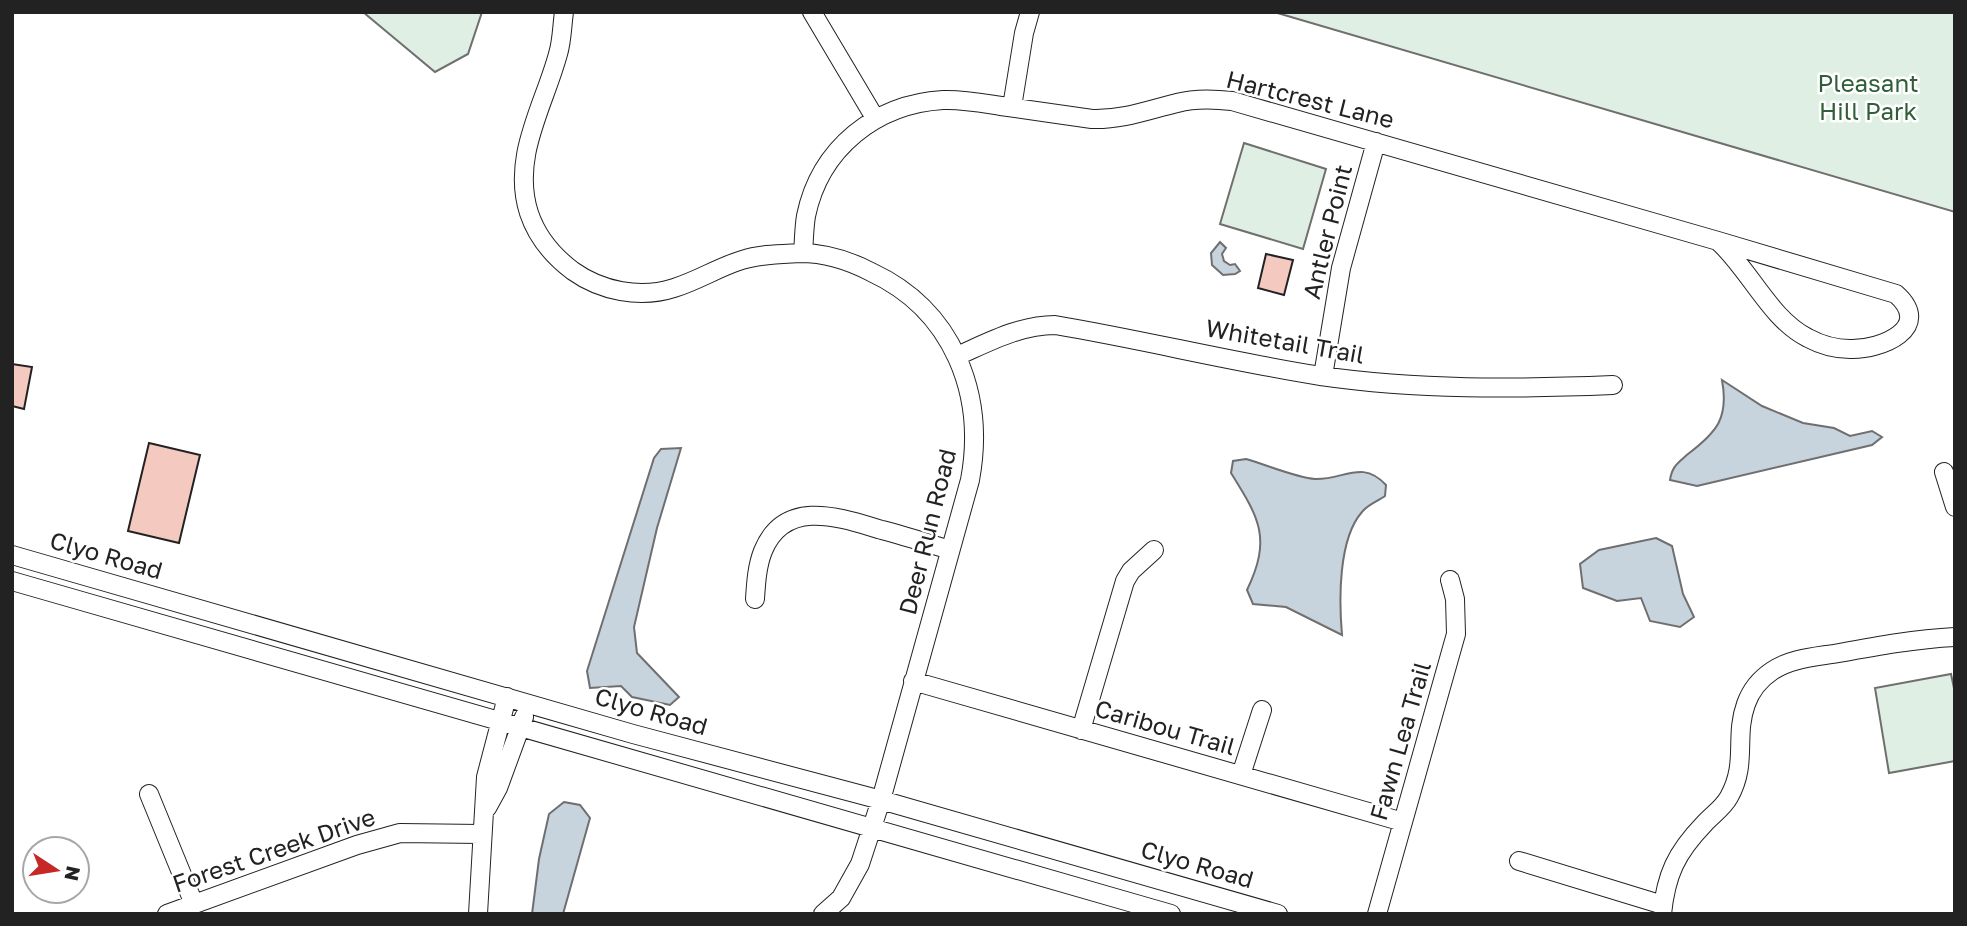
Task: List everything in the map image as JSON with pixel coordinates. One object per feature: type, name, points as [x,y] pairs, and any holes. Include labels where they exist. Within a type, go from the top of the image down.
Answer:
[{"type":"street","name":"Deer Run Road","points":[[564,12],[558,55],[529,139],[523,178],[529,214],[537,231],[561,262],[600,286],[634,293],[671,289],[744,259],[769,254],[803,253],[855,264],[886,279],[916,300],[929,314],[957,356],[968,386],[976,440],[970,480],[881,800],[850,883],[835,904],[823,914]]},
{"type":"street","points":[[812,12],[875,118]]},
{"type":"street","points":[[1012,107],[1030,12]]},
{"type":"street","name":"Hartcrest Lane","points":[[803,253],[806,216],[813,191],[825,168],[841,146],[875,118],[888,112],[945,100],[1109,120],[1142,114],[1180,102],[1214,99],[1232,101],[1376,142],[1718,241],[1896,293],[1905,302],[1908,310],[1907,327],[1900,336],[1864,349],[1828,346],[1811,340],[1787,324],[1734,256],[1718,241]]},
{"type":"street","name":"Antler Point","points":[[1323,376],[1341,268],[1376,142]]},
{"type":"street","name":"Whitetail Trail","points":[[957,356],[1013,331],[1055,325],[1323,376],[1454,388],[1613,385]]},
{"type":"street","points":[[1944,472],[1955,508]]},
{"type":"street","points":[[755,599],[758,566],[770,538],[779,528],[802,516],[835,516],[950,550]]},
{"type":"street","points":[[1082,730],[1125,581],[1131,571],[1154,550]]},
{"type":"street","name":"Clyo Road","points":[[12,555],[633,734],[881,800],[1278,914]]},
{"type":"street","name":"Fawn Lea Trail","points":[[1377,914],[1456,634],[1455,599],[1450,580]]},
{"type":"street","name":"Clyo Road","points":[[12,581],[1171,914]]},
{"type":"street","points":[[1519,861],[1663,909],[1669,875],[1676,858],[1727,800],[1736,782],[1740,769],[1742,719],[1747,703],[1761,679],[1773,670],[1802,660],[1919,639],[1955,637]]},
{"type":"street","name":"Caribou Trail","points":[[913,681],[1403,822]]},
{"type":"street","points":[[478,914],[486,777],[507,696]]},
{"type":"street","points":[[484,814],[498,788],[528,703]]},
{"type":"street","points":[[1241,775],[1262,710]]},
{"type":"street","points":[[149,794],[194,904]]},
{"type":"street","name":"Forest Creek Drive","points":[[167,914],[357,845],[400,833],[481,834]]},
{"type":"green space","points":[[363,12],[482,12],[468,54],[435,72]]},
{"type":"green space","name":"Pleasant Hill Park","points":[[1274,12],[1955,12],[1955,212]]},
{"type":"green space","points":[[1244,143],[1326,169],[1303,249],[1220,224]]},
{"type":"green space","points":[[1951,674],[1955,693],[1955,761],[1889,773],[1875,688]]},
{"type":"shaded area","points":[[1220,242],[1226,248],[1222,254],[1224,261],[1230,265],[1235,264],[1240,271],[1235,274],[1223,275],[1212,265],[1211,253]]},
{"type":"shaded area","points":[[1722,380],[1762,406],[1803,423],[1834,428],[1850,436],[1872,431],[1882,437],[1872,445],[1697,486],[1670,480],[1676,465],[1707,438],[1718,423],[1724,404]]},
{"type":"shaded area","points":[[681,448],[657,528],[634,627],[637,653],[679,697],[670,705],[632,697],[621,686],[590,688],[587,671],[654,458],[661,449]]},
{"type":"shaded area","points":[[1246,459],[1290,474],[1315,479],[1369,473],[1386,485],[1385,496],[1364,510],[1348,538],[1342,571],[1342,635],[1286,607],[1253,604],[1247,590],[1259,556],[1259,529],[1249,503],[1231,473],[1233,461]]},
{"type":"shaded area","points":[[1656,538],[1672,546],[1683,594],[1694,617],[1680,627],[1650,621],[1641,598],[1617,601],[1583,588],[1580,564],[1599,550]]},
{"type":"shaded area","points":[[564,802],[580,805],[590,818],[563,914],[532,914],[539,859],[549,814]]},
{"type":"building","points":[[1266,254],[1293,260],[1284,295],[1258,288]]},
{"type":"building","points":[[12,364],[32,367],[24,409],[12,406]]},
{"type":"building","points":[[149,443],[200,455],[179,543],[128,531]]}]
